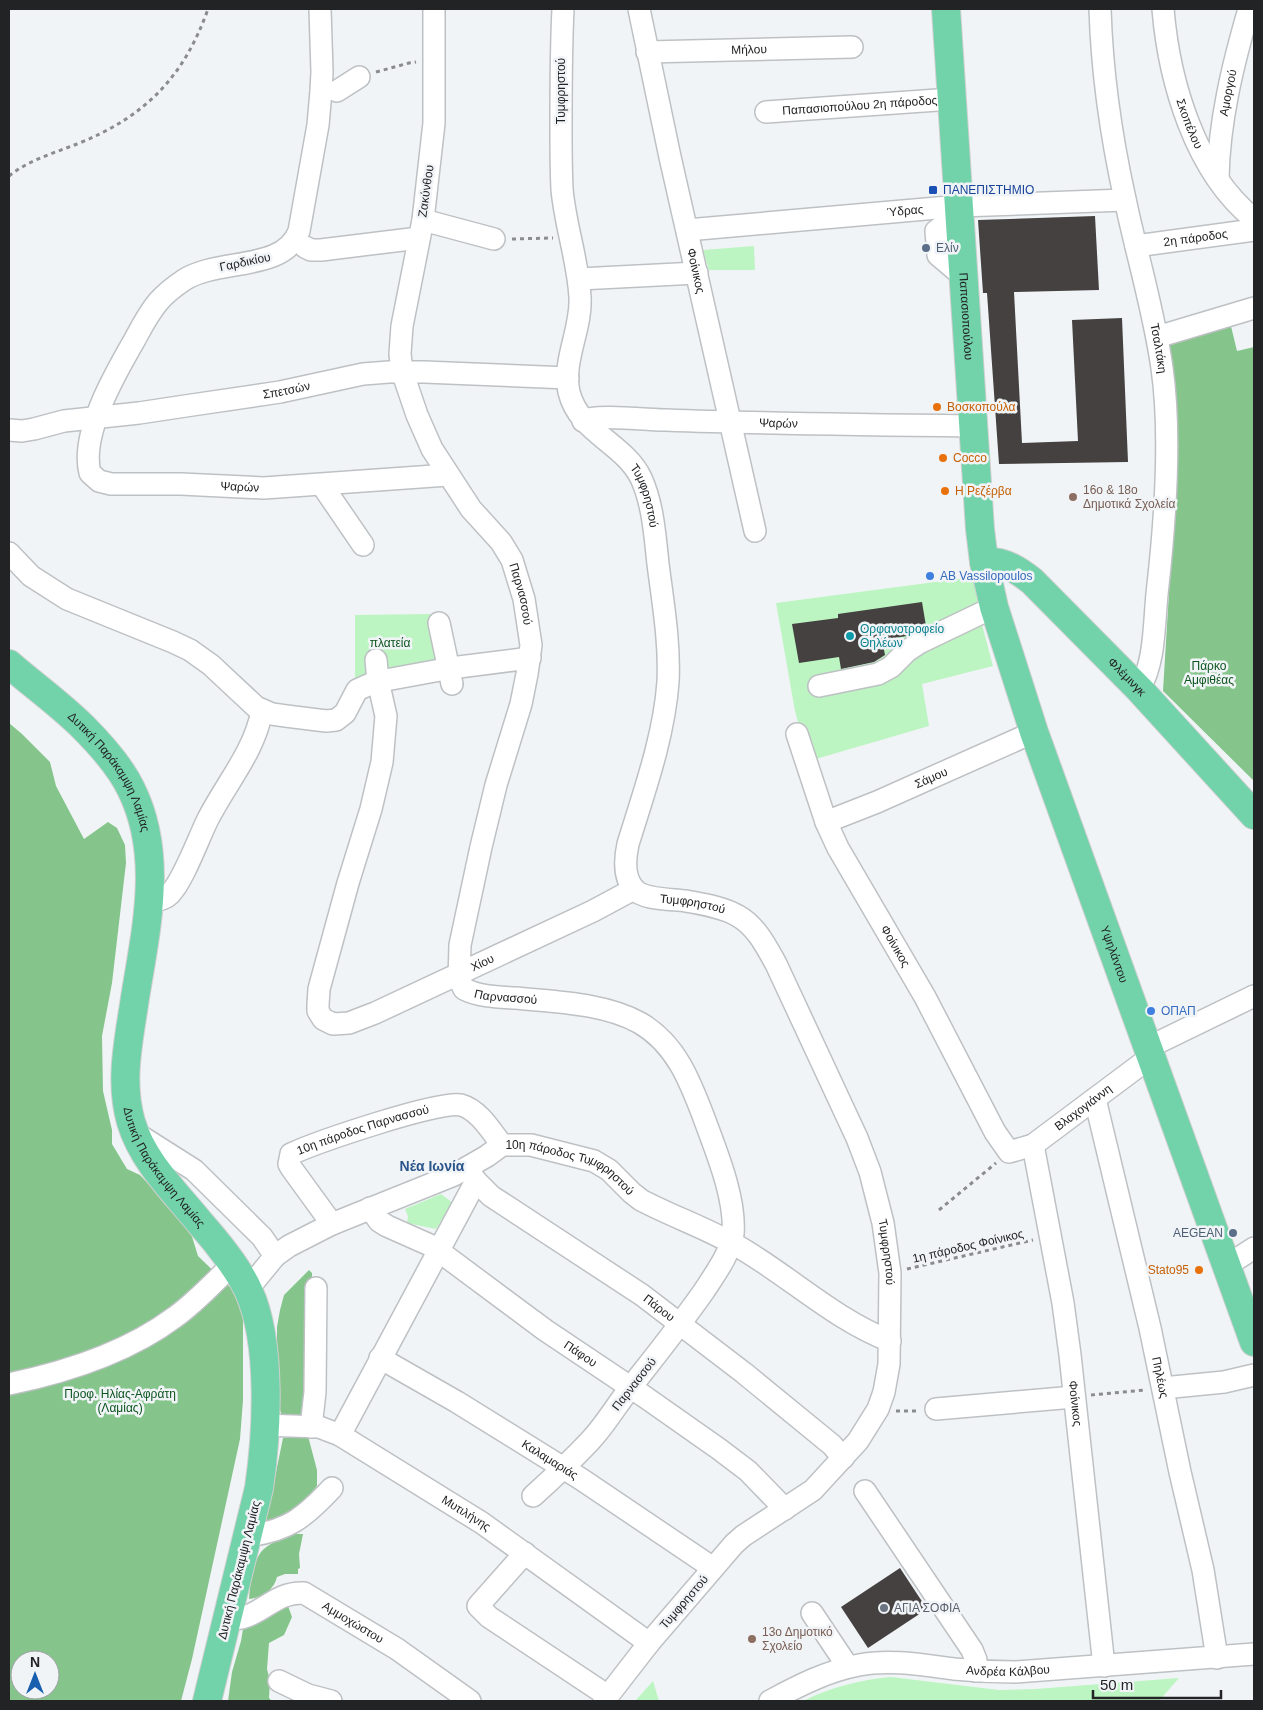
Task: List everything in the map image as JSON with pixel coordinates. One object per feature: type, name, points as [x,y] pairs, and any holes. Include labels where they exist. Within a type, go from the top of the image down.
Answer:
[{"type":"main road","name":"Παπασιοπούλου","points":[[946,9],[952,99],[952,216],[964,277],[984,562]]},
{"type":"main road","name":"Φλέμινγκ","points":[[984,562],[1003,564],[1028,578],[1139,689],[1254,815]]},
{"type":"main road","name":"Υψηλάντου","points":[[984,562],[994,606],[1034,732],[1254,1342]]},
{"type":"main road","name":"Δυτική Παράκαμψη Λαμίας","points":[[9,664],[82,726],[109,756],[130,786],[137,804],[147,840],[150,862],[149,901],[127,1051],[125,1074],[128,1107],[134,1132],[142,1149],[155,1169],[212,1237],[232,1265],[248,1289],[258,1320],[262,1348],[265,1425],[259,1488],[208,1701]]},
{"type":"street","name":"Γαρδικίου","points":[[96,418],[117,370],[154,307],[166,294],[199,272],[266,259],[281,253],[294,243],[299,231],[318,125],[322,72],[320,9]]},
{"type":"street","name":"Ζακύνθου","points":[[402,371],[400,354],[402,326],[421,229],[434,124],[434,9]]},
{"type":"street","name":"Τυμφρηστού","points":[[563,9],[561,73],[562,168],[564,200],[579,279],[580,300],[568,378],[569,392],[574,406],[587,425],[628,460],[637,471],[646,490],[655,542],[668,658],[666,700],[658,741],[628,844],[625,859],[626,869],[634,889],[652,897],[694,902],[733,913],[748,923],[765,944],[864,1155],[883,1223],[890,1273],[890,1341],[887,1379],[878,1409],[858,1442],[813,1490],[743,1536],[649,1643],[606,1699]]},
{"type":"street","name":"Φοίνικος","points":[[638,9],[755,531]]},
{"type":"street","name":"Τσαλτάκη","points":[[1100,9],[1104,79],[1125,200],[1147,286],[1164,386],[1166,469],[1159,577],[1150,662],[1146,678],[1139,689]]},
{"type":"street","name":"Σκοπέλου","points":[[1163,9],[1169,59],[1176,86],[1193,132],[1218,178],[1240,206],[1254,219]]},
{"type":"street","name":"Αμοργού","points":[[1218,178],[1224,113],[1249,9]]},
{"type":"street","name":"Μήλου","points":[[647,52],[852,47]]},
{"type":"street","points":[[337,91],[359,77]]},
{"type":"street","name":"Παπασιοπούλου 2η πάροδος","points":[[766,112],[952,99]]},
{"type":"street","name":"Ύδρας","points":[[687,230],[952,216],[1125,200]]},
{"type":"street","points":[[304,247],[311,250],[321,250],[421,229],[494,238]]},
{"type":"street","name":"2η πάροδος","points":[[1136,246],[1254,230]]},
{"type":"street","points":[[579,279],[697,272]]},
{"type":"street","points":[[1156,337],[1254,308]]},
{"type":"street","name":"Σπετσών","points":[[9,430],[28,430],[64,421],[280,392],[363,374],[402,371],[568,378]]},
{"type":"street","name":"Παρνασσού","points":[[402,371],[420,423],[432,449],[471,508],[501,542],[512,560],[519,578],[528,619],[531,645],[521,704],[499,776],[460,944],[458,973],[461,986],[471,992],[493,996],[566,1003],[607,1011],[636,1021],[649,1028],[666,1043],[683,1068],[711,1137],[732,1209],[731,1243],[715,1275],[681,1325],[592,1439],[533,1496]]},
{"type":"street","name":"Ψαρών","points":[[96,418],[88,451],[88,464],[92,475],[104,482],[264,488],[448,474]]},
{"type":"street","name":"Ψαρών","points":[[587,425],[588,418],[613,418],[974,426]]},
{"type":"street","points":[[322,485],[363,545]]},
{"type":"street","points":[[9,553],[30,576],[67,599],[190,650],[211,665],[248,700],[262,710],[286,716],[326,721],[336,720],[345,713],[357,690],[377,671],[450,676],[530,658]]},
{"type":"street","points":[[819,686],[878,674],[891,668],[907,651],[919,642],[994,606]]},
{"type":"street","points":[[439,623],[450,676]]},
{"type":"street","name":"Χίου","points":[[377,671],[386,716],[382,762],[371,809],[348,883],[319,989],[318,1011],[323,1019],[327,1022],[339,1024],[361,1019],[634,889]]},
{"type":"street","points":[[149,901],[163,899],[170,894],[178,882],[208,819],[250,748],[259,727],[262,710]]},
{"type":"street","name":"Σάμου","points":[[826,822],[877,802],[1034,732]]},
{"type":"street","name":"Φοίνικος","points":[[797,734],[826,822],[838,848],[925,997],[995,1132],[1009,1152]]},
{"type":"street","name":"Βλαχογιάννη","points":[[1009,1152],[1033,1144],[1096,1099],[1150,1052],[1254,996]]},
{"type":"street","name":"Πηλέως","points":[[1096,1099],[1150,1328],[1203,1570],[1217,1658]]},
{"type":"street","name":"10η πάροδος Παρνασσού","points":[[332,1224],[289,1164],[292,1154],[426,1109],[454,1104],[472,1110],[502,1145]]},
{"type":"street","points":[[134,1132],[194,1170],[262,1237],[275,1256]]},
{"type":"street","name":"Φοίνικος","points":[[1033,1144],[1063,1304],[1088,1508],[1104,1666]]},
{"type":"street","name":"10η πάροδος Τυμφρηστού","points":[[248,1289],[275,1256],[289,1246],[332,1224],[439,1181],[471,1175],[502,1145],[531,1145],[594,1161],[609,1170],[641,1200],[745,1250],[827,1308],[873,1334],[890,1341]]},
{"type":"street","points":[[340,1435],[439,1251],[471,1175]]},
{"type":"street","name":"Πάρου","points":[[471,1175],[491,1196],[642,1295],[744,1373],[832,1445],[843,1458]]},
{"type":"street","name":"Πάφου","points":[[370,1208],[379,1221],[432,1246],[545,1330],[631,1387],[748,1472],[785,1510]]},
{"type":"street","points":[[1226,1266],[1254,1248]]},
{"type":"street","points":[[9,1384],[39,1378],[81,1364],[121,1349],[150,1334],[177,1316],[232,1265]]},
{"type":"street","points":[[311,1427],[315,1392],[316,1288]]},
{"type":"street","name":"Καλαμαριάς","points":[[380,1358],[457,1402],[563,1468],[713,1568]]},
{"type":"street","points":[[1163,1388],[1224,1382],[1254,1375]]},
{"type":"street","points":[[936,1410],[1074,1397]]},
{"type":"street","name":"Μυτιλήνης","points":[[265,1425],[327,1429],[340,1435],[482,1523],[649,1643]]},
{"type":"street","points":[[247,1536],[274,1531],[301,1518],[332,1488]]},
{"type":"street","points":[[865,1491],[972,1650],[976,1660],[976,1671]]},
{"type":"street","points":[[525,1553],[478,1606],[489,1617],[606,1699]]},
{"type":"street","name":"Αμμοχώστου","points":[[226,1620],[242,1618],[292,1592],[304,1593],[397,1649],[470,1701]]},
{"type":"street","points":[[812,1613],[848,1667]]},
{"type":"street","name":"Ανδρέα Κάλβου","points":[[770,1701],[815,1679],[848,1667],[868,1663],[889,1662],[976,1671],[1015,1672],[1254,1654]]},
{"type":"street","points":[[279,1681],[302,1692],[332,1701]]},
{"type":"path","points":[[9,176],[17,169],[42,156],[80,143],[123,122],[145,106],[179,70],[208,9]]},
{"type":"path","points":[[359,77],[409,63],[434,62]]},
{"type":"path","points":[[494,238],[572,238]]},
{"type":"path","points":[[939,1210],[1009,1152]]},
{"type":"path","name":"1η πάροδος Φοίνικος","points":[[890,1273],[1012,1246],[1050,1235]]},
{"type":"path","points":[[1074,1397],[1163,1388]]},
{"type":"path","points":[[878,1409],[902,1412],[936,1410]]},
{"type":"green space","points":[[754,246],[755,270],[709,270],[703,250]]},
{"type":"green space","name":"Πάρκο Αμφιθέας","points":[[1230,322],[1237,351],[1254,347],[1254,781],[1163,691],[1171,559],[1163,342]]},
{"type":"green space","points":[[973,577],[981,621],[993,666],[922,684],[929,726],[809,761],[795,711],[776,603]]},
{"type":"green space","name":"πλατεία","points":[[432,614],[442,665],[355,685],[355,615]]},
{"type":"green space","name":"Προφ. Ηλίας-Αφράτη (Λαμίας)","points":[[9,723],[50,762],[56,786],[84,839],[108,822],[117,828],[125,845],[126,863],[112,983],[102,1036],[103,1091],[112,1130],[112,1144],[127,1169],[140,1175],[190,1230],[198,1256],[231,1288],[238,1299],[243,1315],[243,1400],[240,1439],[192,1659],[181,1701],[9,1701]]},
{"type":"green space","points":[[441,1194],[453,1203],[436,1229],[407,1223],[408,1216],[405,1209]]},
{"type":"green space","points":[[309,1270],[312,1273],[312,1277],[306,1418],[282,1419],[281,1412],[277,1406],[277,1327],[280,1310],[284,1295]]},
{"type":"green space","points":[[308,1436],[317,1470],[317,1486],[304,1501],[284,1517],[266,1525],[264,1518],[283,1438]]},
{"type":"green space","points":[[292,1534],[303,1534],[298,1574],[285,1574],[277,1577],[267,1593],[249,1599],[254,1568],[261,1552],[271,1544]]},
{"type":"green space","points":[[275,1606],[288,1606],[292,1617],[284,1635],[269,1643],[267,1669],[270,1681],[269,1698],[272,1701],[228,1701],[232,1672],[243,1629]]},
{"type":"green space","points":[[891,1677],[999,1690],[1179,1678],[1159,1701],[803,1701],[846,1685]]},
{"type":"green space","points":[[653,1681],[659,1701],[634,1701],[636,1700]]},
{"type":"building","points":[[1095,216],[1099,290],[1014,292],[1022,443],[1078,441],[1072,320],[1122,318],[1128,462],[999,464],[987,293],[983,293],[978,220]]},
{"type":"building","name":"Ορφανοτροφείο Θηλέων","points":[[922,602],[926,626],[907,636],[882,640],[885,655],[874,662],[841,669],[839,657],[799,663],[792,624],[838,618],[838,614]]},
{"type":"building","name":"ΑΓΙΑ ΣΟΦΙΑ","points":[[900,1568],[927,1609],[868,1648],[841,1607]]},
{"type":"place","name":"ΠΑΝΕΠΙΣΤΗΜΙΟ","points":[[933,190]]},
{"type":"place","name":"Ελίν","points":[[926,248]]},
{"type":"place","name":"Βοσκοπούλα","points":[[937,407]]},
{"type":"place","name":"Cocco","points":[[943,458]]},
{"type":"place","name":"Η Ρεζέρβα","points":[[945,491]]},
{"type":"place","name":"16ο & 18ο Δημοτικά Σχολεία","points":[[1073,497]]},
{"type":"place","name":"AB Vassilopoulos","points":[[930,576]]},
{"type":"place","name":"Ορφανοτροφείο Θηλέων","points":[[850,636]]},
{"type":"place","name":"ΟΠΑΠ","points":[[1151,1011]]},
{"type":"place","name":"AEGEAN","points":[[1233,1233]]},
{"type":"place","name":"Stato95","points":[[1199,1270]]},
{"type":"place","name":"ΑΓΙΑ ΣΟΦΙΑ","points":[[884,1608]]},
{"type":"place","name":"13ο Δημοτικό Σχολείο","points":[[752,1639]]},
{"type":"district","name":"Νέα Ιωνία","points":[[432,1166]]}]
